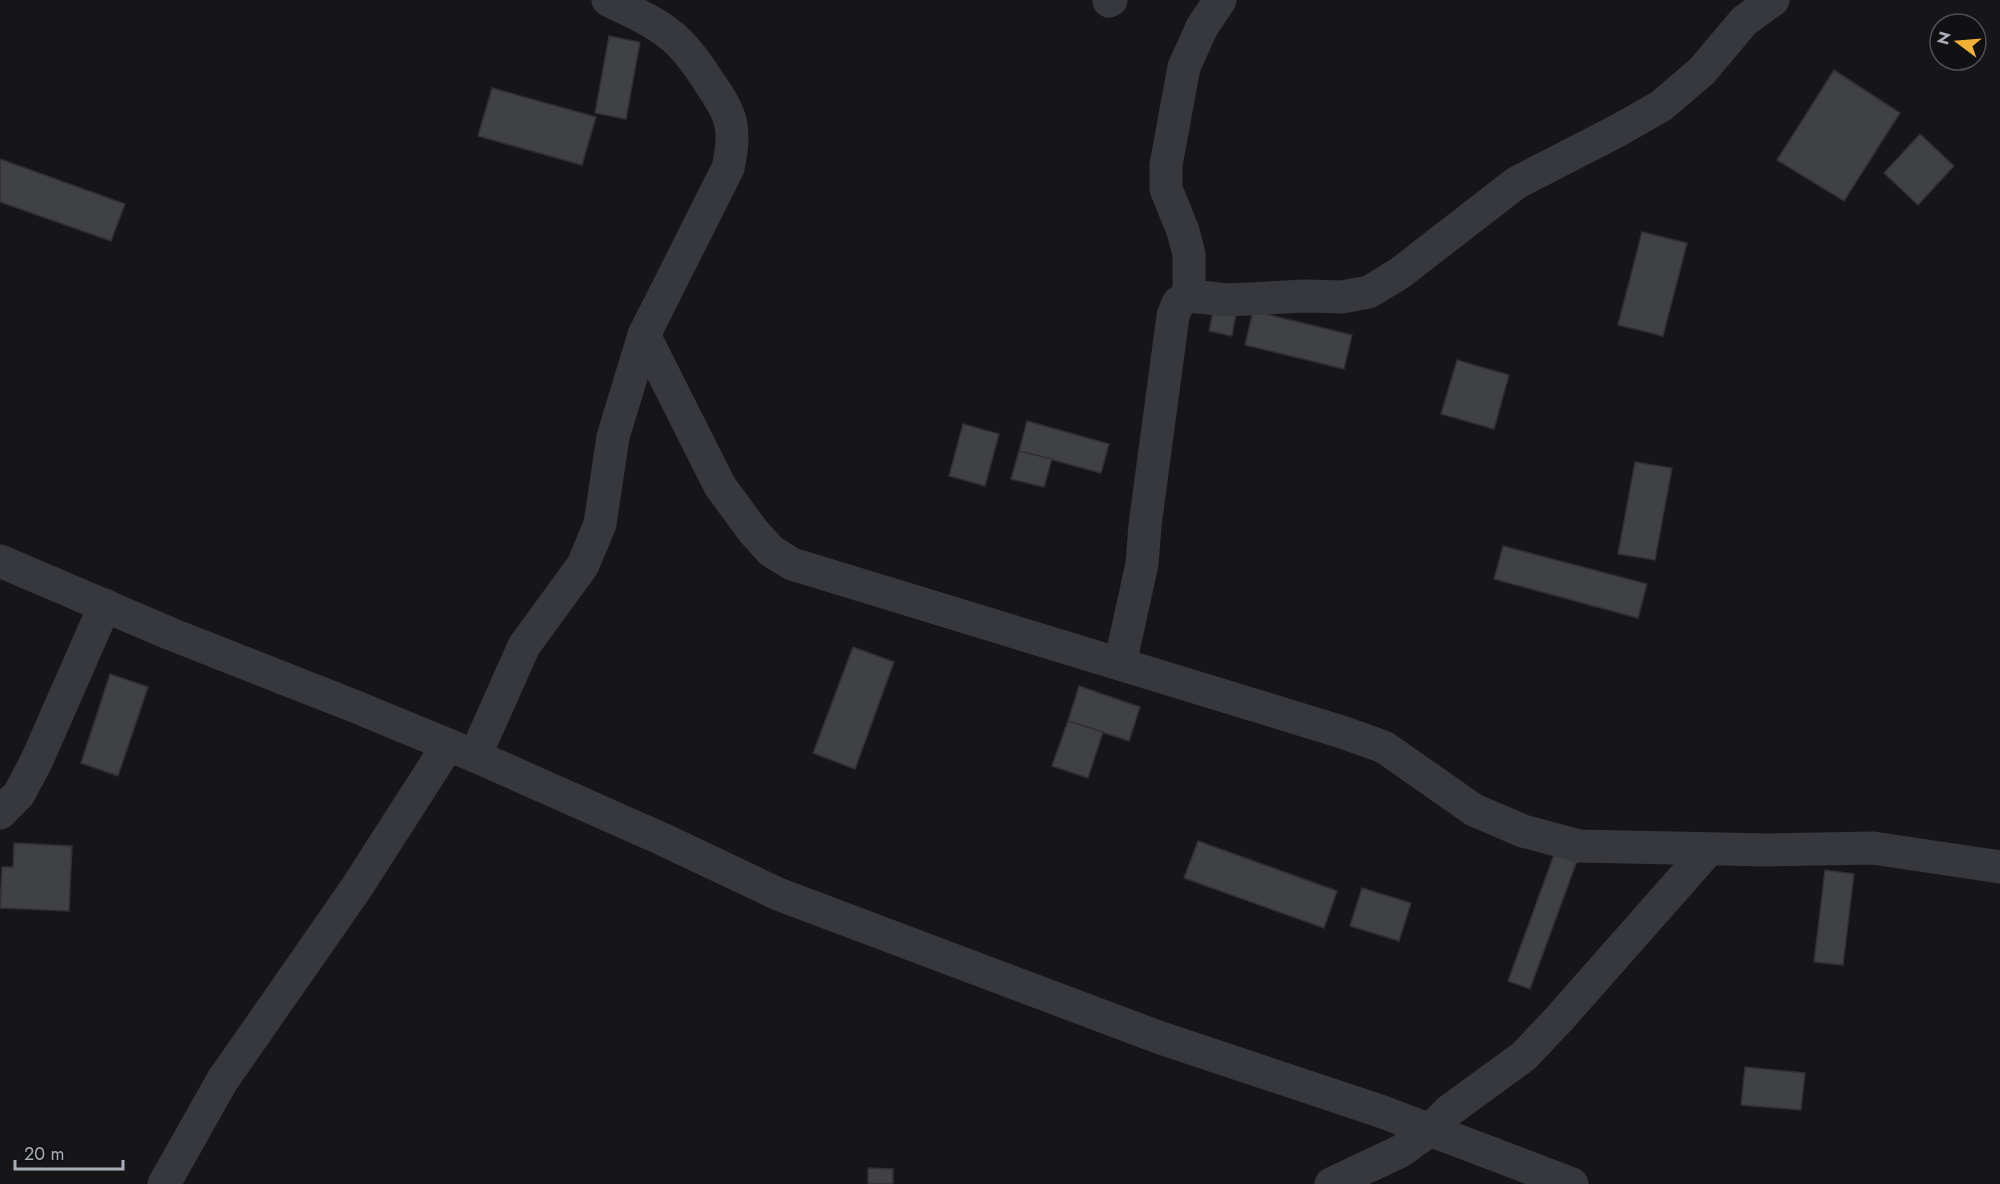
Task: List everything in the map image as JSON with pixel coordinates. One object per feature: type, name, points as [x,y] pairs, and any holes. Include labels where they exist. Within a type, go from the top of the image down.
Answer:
[{"type":"street","points":[[164,1184],[222,1081],[357,887],[461,751],[524,646],[583,565],[600,524],[613,437],[644,335],[728,168],[733,145],[731,121],[723,103],[684,47],[655,24],[608,0]]},
{"type":"street","points":[[1190,296],[1189,254],[1183,231],[1166,189],[1166,165],[1184,67],[1202,27],[1220,0]]},
{"type":"street","points":[[1120,664],[1142,564],[1145,525],[1173,316],[1178,303],[1190,296],[1227,300],[1305,296],[1342,297],[1369,292],[1400,273],[1516,183],[1661,106],[1702,71],[1744,21],[1773,0]]},
{"type":"street","points":[[644,335],[720,486],[753,531],[771,551],[792,564],[1342,732],[1383,747],[1474,810],[1523,831],[1579,846],[1709,849],[1873,848],[2000,867]]},
{"type":"street","points":[[0,561],[461,751],[662,839],[778,894],[1158,1037],[1380,1111],[1572,1184]]},
{"type":"street","points":[[0,813],[19,794],[37,760],[105,605]]},
{"type":"street","points":[[1331,1184],[1401,1151],[1430,1130],[1450,1110],[1524,1056],[1560,1019],[1709,849]]},
{"type":"building","points":[[609,36],[640,42],[626,119],[595,113]]},
{"type":"building","points":[[1834,70],[1900,113],[1844,201],[1777,160]]},
{"type":"building","points":[[492,88],[596,117],[582,165],[478,136]]},
{"type":"building","points":[[1920,134],[1954,166],[1918,205],[1884,173]]},
{"type":"building","points":[[0,159],[125,204],[111,241],[0,202]]},
{"type":"building","points":[[1642,232],[1687,243],[1663,336],[1618,325]]},
{"type":"building","points":[[1215,303],[1237,308],[1232,336],[1209,331]]},
{"type":"building","points":[[1253,311],[1352,335],[1344,369],[1245,345]]},
{"type":"building","points":[[1457,360],[1509,375],[1494,429],[1441,414]]},
{"type":"building","points":[[1027,421],[1109,444],[1101,473],[1019,451]]},
{"type":"building","points":[[963,424],[999,434],[985,486],[949,476]]},
{"type":"building","points":[[1019,451],[1052,459],[1044,487],[1011,479]]},
{"type":"building","points":[[1635,462],[1672,468],[1655,560],[1618,554]]},
{"type":"building","points":[[1503,546],[1647,584],[1638,618],[1494,579]]},
{"type":"building","points":[[853,647],[894,662],[855,769],[813,753]]},
{"type":"building","points":[[110,674],[148,687],[118,776],[81,763]]},
{"type":"building","points":[[1079,686],[1140,707],[1129,741],[1068,721]]},
{"type":"building","points":[[1068,721],[1103,732],[1088,778],[1052,766]]},
{"type":"building","points":[[1198,841],[1337,891],[1324,928],[1184,878]]},
{"type":"building","points":[[14,843],[72,846],[69,911],[0,908],[2,867],[13,867]]},
{"type":"building","points":[[1555,852],[1577,861],[1530,989],[1508,981]]},
{"type":"building","points":[[1825,870],[1854,874],[1843,965],[1814,962]]},
{"type":"building","points":[[1362,888],[1411,903],[1399,941],[1350,926]]},
{"type":"building","points":[[1745,1067],[1805,1073],[1801,1110],[1741,1105]]},
{"type":"building","points":[[868,1168],[893,1169],[893,1184],[868,1184]]}]
